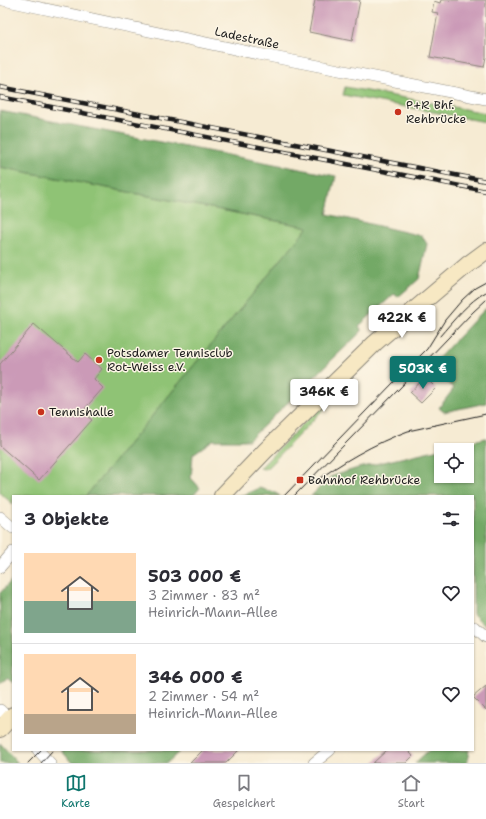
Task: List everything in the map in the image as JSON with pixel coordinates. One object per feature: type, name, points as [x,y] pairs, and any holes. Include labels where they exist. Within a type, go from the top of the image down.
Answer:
[{"type":"main road","points":[[223,495],[265,451],[371,347],[486,251]]},
{"type":"street","name":"Ladestraße","points":[[3,0],[263,55],[486,99]]},
{"type":"street","points":[[0,517],[12,527]]},
{"type":"street","points":[[0,567],[12,553]]},
{"type":"street","points":[[474,628],[486,637]]},
{"type":"street","points":[[39,751],[50,763]]},
{"type":"street","points":[[314,763],[329,751]]},
{"type":"green space","points":[[345,87],[486,113],[486,122],[343,95]]},
{"type":"green space","points":[[0,111],[336,176],[327,214],[422,236],[427,244],[419,279],[398,297],[394,294],[359,326],[362,331],[249,440],[213,440],[193,454],[191,478],[200,488],[194,495],[87,495],[308,227],[0,167]]},
{"type":"green space","name":"Potsdamer Tennisclub Rot-Weiss e.V.","points":[[0,167],[308,227],[87,495],[12,495],[12,503],[0,493]]},
{"type":"green space","points":[[486,308],[486,403],[444,412],[439,408],[454,388],[429,368]]},
{"type":"green space","points":[[336,390],[339,393],[268,467],[264,469],[260,468]]},
{"type":"green space","points":[[486,438],[486,625],[485,626],[474,615],[474,495],[312,495],[330,477],[358,468],[434,450],[434,483],[474,483],[474,443],[465,443]]},
{"type":"green space","points":[[259,488],[274,492],[278,495],[243,495]]},
{"type":"green space","points":[[12,580],[12,682],[7,678],[0,684],[0,593]]},
{"type":"green space","points":[[0,743],[18,763],[0,763]]},
{"type":"green space","points":[[62,751],[180,751],[167,763],[72,763]]},
{"type":"green space","points":[[428,751],[469,751],[467,763],[415,763]]},
{"type":"building","points":[[315,0],[360,0],[352,41],[309,32]]},
{"type":"building","points":[[441,0],[486,0],[486,57],[484,67],[430,57],[438,13],[432,12],[434,1],[440,3]]},
{"type":"building","name":"Tennishalle","points":[[34,324],[78,362],[85,354],[102,369],[94,379],[103,388],[82,412],[92,420],[39,480],[0,446],[0,364]]},
{"type":"building","points":[[425,377],[436,388],[421,403],[410,393]]},
{"type":"building","points":[[486,686],[486,710],[474,698],[474,696]]},
{"type":"building","points":[[202,751],[238,751],[226,763],[190,763]]},
{"type":"building","points":[[386,751],[408,751],[413,756],[406,763],[373,763]]},
{"type":"tram line","points":[[285,495],[427,349],[445,320],[462,300],[475,288],[486,282]]},
{"type":"tram line","points":[[440,336],[467,306],[486,292]]},
{"type":"tram line","points":[[295,495],[486,300]]},
{"type":"tram line","points":[[312,484],[358,454],[395,436],[408,431],[486,414]]},
{"type":"tram line","points":[[28,763],[40,751]]},
{"type":"tram line","points":[[41,763],[52,751]]},
{"type":"railway","points":[[0,87],[486,181]]},
{"type":"railway","points":[[0,97],[486,191]]},
{"type":"place","name":"P+R Bhf. Rehbrücke","points":[[398,112]]},
{"type":"place","name":"Potsdamer Tennisclub Rot-Weiss e.V.","points":[[99,360]]},
{"type":"place","name":"Tennishalle","points":[[41,412]]},
{"type":"place","name":"Bahnhof Rehbrücke","points":[[300,480]]}]
